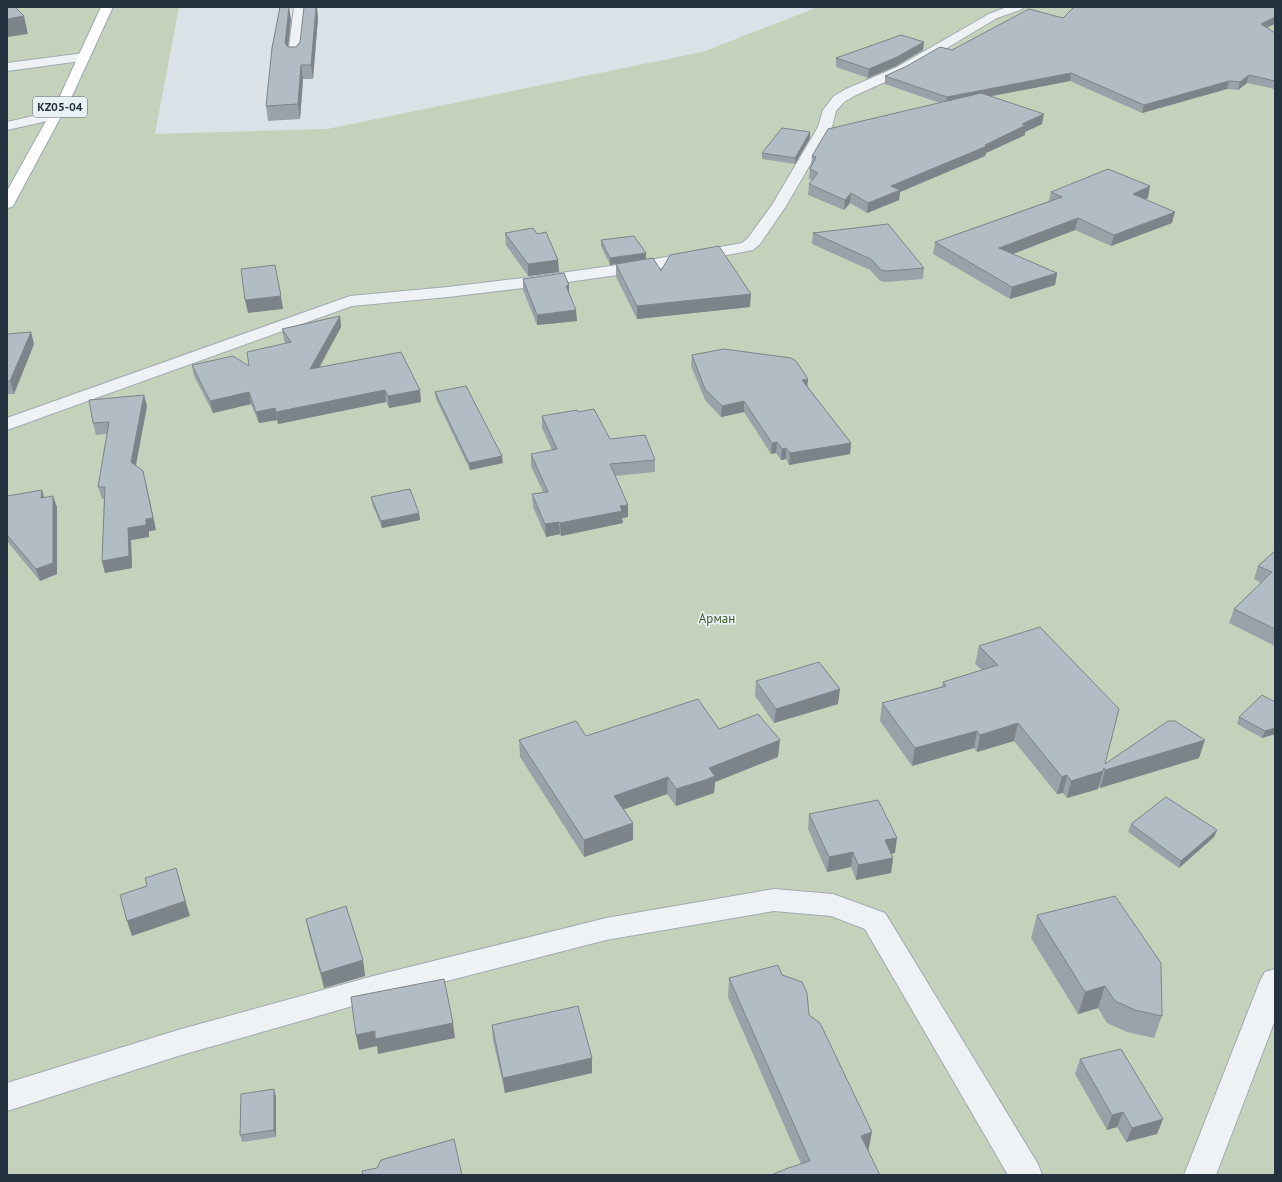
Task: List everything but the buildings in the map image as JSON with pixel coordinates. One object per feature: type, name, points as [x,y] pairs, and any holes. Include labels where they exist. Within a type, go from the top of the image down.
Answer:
[{"type":"main road","name":"KZ05-04","points":[[7,204],[66,96],[107,7]]},
{"type":"street","points":[[294,56],[300,7]]},
{"type":"street","points":[[7,424],[350,301],[448,292],[532,282],[647,266],[747,247],[754,241],[779,206],[825,127],[830,110],[839,98],[901,70],[993,16],[1018,7]]},
{"type":"street","points":[[7,67],[84,57]]},
{"type":"street","points":[[7,126],[55,115]]},
{"type":"street","points":[[7,1097],[178,1043],[384,986],[606,930],[774,900],[833,905],[875,921],[1026,1175]]},
{"type":"street","points":[[1200,1175],[1275,981]]},
{"type":"green space","name":"Арман","points":[[7,7],[179,7],[155,134],[327,129],[702,52],[818,7],[1275,7],[1275,1175],[7,1175]]}]
